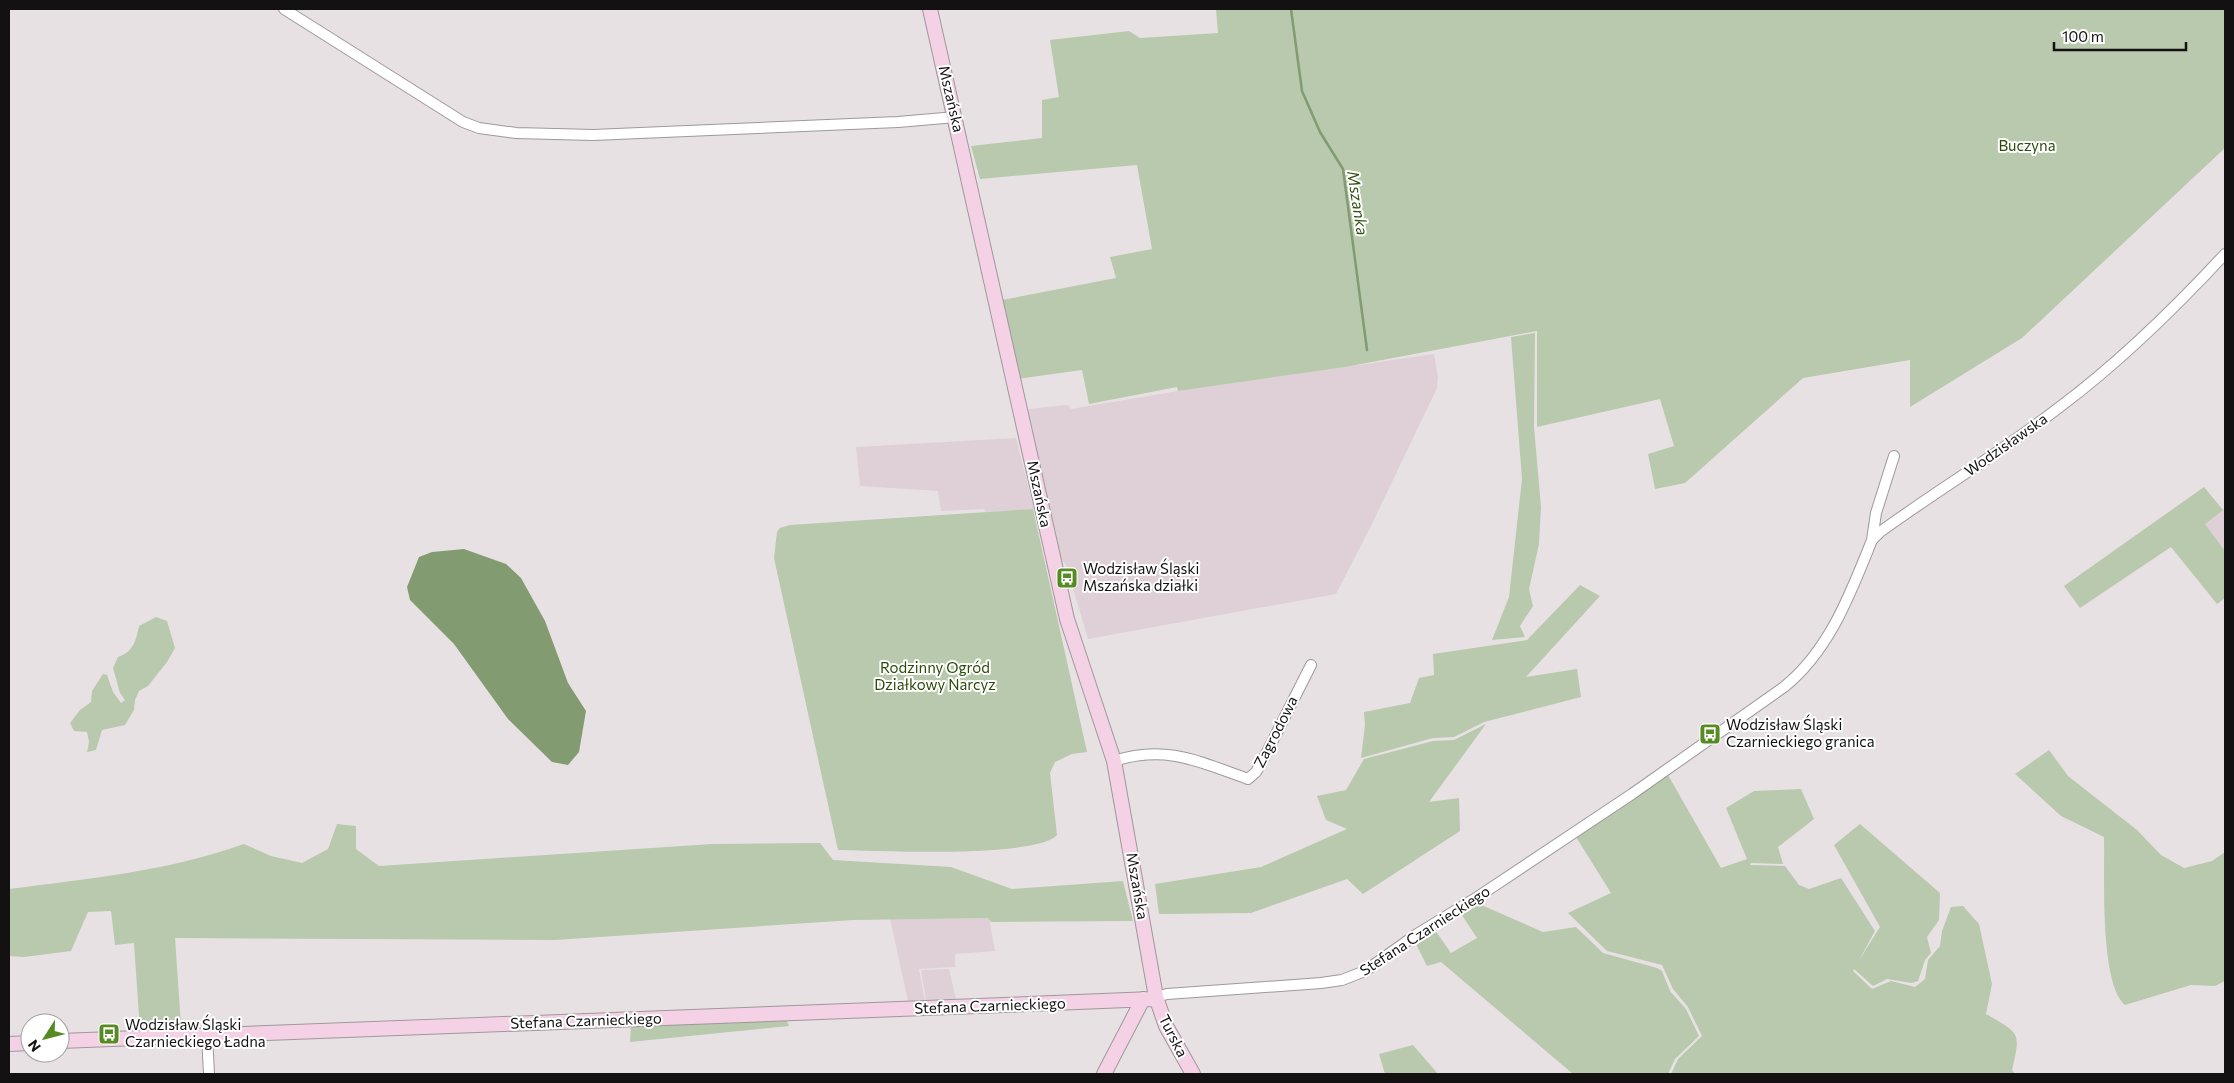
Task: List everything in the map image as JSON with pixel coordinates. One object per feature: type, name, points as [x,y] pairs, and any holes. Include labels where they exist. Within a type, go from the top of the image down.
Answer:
[{"type":"street","points":[[284,9],[463,122],[478,128],[516,133],[593,135],[898,122],[956,117]]},
{"type":"street","name":"Mszańska","points":[[930,9],[956,117],[1067,619],[1114,761],[1153,978],[1149,998]]},
{"type":"street","name":"Wodzisławska","points":[[1817,654],[1839,614],[1872,540],[1886,528],[2060,408],[2154,328],[2225,254]]},
{"type":"street","points":[[1872,540],[1876,514],[1894,456]]},
{"type":"street","name":"Stefana Czarnieckiego","points":[[70,1042],[1149,998],[1167,994],[1342,980],[1365,971],[1417,934],[1504,880],[1666,771],[1784,686],[1802,671],[1817,654]]},
{"type":"street","name":"Zagrodowa","points":[[1114,761],[1158,753],[1190,758],[1248,779],[1256,772],[1264,758],[1310,665]]},
{"type":"street","points":[[1104,1074],[1149,998]]},
{"type":"street","name":"Turska","points":[[1149,998],[1193,1074]]},
{"type":"street","points":[[208,1035],[208,1074]]},
{"type":"shaded area","points":[[1434,354],[1438,377],[1437,388],[1336,594],[1088,639],[1066,565],[1059,555],[1028,409],[1068,405],[1071,409],[1178,391]]},
{"type":"shaded area","points":[[1016,438],[1034,509],[985,512],[984,509],[941,511],[938,491],[860,486],[856,447]]},
{"type":"shaded area","points":[[2225,508],[2225,551],[2204,523]]},
{"type":"shaded area","points":[[464,549],[506,564],[521,578],[545,621],[568,683],[586,711],[579,752],[568,765],[552,762],[508,719],[454,644],[410,600],[407,587],[419,557],[432,552]]},
{"type":"shaded area","points":[[989,918],[995,951],[955,954],[955,967],[919,969],[925,1001],[908,1001],[890,919]]},
{"type":"shaded area","points":[[949,969],[956,999],[926,1001],[921,970]]},
{"type":"green space","name":"Buczyna","points":[[1216,9],[2225,9],[2225,148],[2022,338],[1910,407],[1910,360],[1803,378],[1685,483],[1655,489],[1648,454],[1674,446],[1660,399],[1537,427],[1537,331],[1345,367],[1178,391],[1177,387],[1089,404],[1082,370],[1017,379],[1002,300],[1116,278],[1110,257],[1152,249],[1137,165],[980,179],[971,146],[1042,138],[1042,100],[1059,97],[1050,40],[1129,31],[1140,38],[1218,33]]},
{"type":"green space","points":[[1535,333],[1534,427],[1541,507],[1539,544],[1529,589],[1533,606],[1520,626],[1525,637],[1492,640],[1509,597],[1522,479],[1511,337]]},
{"type":"green space","points":[[2204,487],[2223,510],[2205,524],[2225,551],[2225,598],[2217,604],[2171,547],[2080,608],[2064,586]]},
{"type":"green space","name":"Rodzinny Ogród Działkowy Narcyz","points":[[1033,509],[1087,752],[1072,754],[1055,762],[1050,773],[1057,835],[1043,842],[988,850],[918,852],[838,850],[774,558],[777,532],[780,528],[790,525]]},
{"type":"green space","points":[[1580,585],[1600,596],[1526,677],[1577,669],[1581,697],[1484,722],[1454,737],[1433,738],[1361,758],[1365,725],[1364,712],[1410,703],[1419,678],[1434,675],[1433,654],[1527,640]]},
{"type":"green space","points":[[156,617],[167,621],[175,648],[167,662],[148,686],[139,691],[135,700],[134,710],[125,725],[102,730],[96,750],[87,752],[89,742],[87,732],[74,731],[70,723],[80,710],[91,702],[92,691],[103,674],[107,675],[113,692],[121,703],[125,700],[120,693],[113,668],[118,657],[127,652],[133,645],[139,626]]},
{"type":"green space","points":[[1486,724],[1429,802],[1459,798],[1460,831],[1363,894],[1347,879],[1251,913],[1159,914],[1155,884],[1261,867],[1347,829],[1326,820],[1317,796],[1346,790],[1364,759],[1433,741],[1454,740]]},
{"type":"green space","points":[[2049,750],[2068,776],[2137,830],[2161,855],[2184,868],[2212,861],[2225,852],[2225,981],[2215,986],[2191,985],[2125,1005],[2117,993],[2111,975],[2107,952],[2104,900],[2104,837],[2061,816],[2015,774]]},
{"type":"green space","points":[[1668,775],[1721,868],[1747,859],[1726,808],[1754,791],[1801,789],[1814,819],[1778,847],[1783,864],[1751,863],[1750,865],[1785,866],[1799,885],[1809,889],[1841,878],[1875,931],[1858,962],[1880,927],[1834,845],[1860,824],[1940,893],[1939,920],[1927,937],[1931,953],[1925,960],[1918,981],[1912,983],[1887,979],[1873,986],[1854,969],[1853,971],[1872,989],[1891,981],[1915,987],[1925,979],[1928,960],[1940,946],[1942,931],[1951,907],[1963,906],[1979,924],[1992,984],[1986,1014],[2012,1030],[2017,1040],[2012,1070],[2015,1074],[1671,1074],[1678,1059],[1702,1036],[1688,1007],[1673,989],[1662,965],[1607,951],[1568,913],[1611,893],[1576,837]]},
{"type":"green space","points":[[337,824],[356,826],[356,849],[379,866],[712,844],[820,843],[833,860],[951,867],[1012,889],[1123,881],[1133,921],[991,922],[988,918],[853,920],[555,940],[175,938],[181,1025],[176,1028],[140,1031],[134,943],[115,945],[111,911],[88,912],[71,951],[24,957],[9,956],[9,889],[128,873],[187,861],[244,844],[271,856],[302,863],[328,849]]},
{"type":"green space","points":[[1479,904],[1543,932],[1576,927],[1603,953],[1662,971],[1670,991],[1686,1009],[1699,1036],[1675,1059],[1668,1074],[1573,1074],[1441,962],[1427,966],[1416,944],[1435,930],[1451,953],[1477,938],[1462,915]]},
{"type":"green space","points":[[787,1021],[789,1026],[630,1042],[631,1025]]},
{"type":"green space","points":[[1413,1045],[1438,1074],[1385,1074],[1379,1054]]},
{"type":"waterway","name":"Mszanka","points":[[1291,9],[1302,91],[1320,132],[1343,169],[1367,350]]},
{"type":"place","name":"Wodzisław Śląski Mszańska działki","points":[[1067,578]]},
{"type":"place","name":"Wodzisław Śląski Czarnieckiego granica","points":[[1710,734]]},
{"type":"place","name":"Wodzisław Śląski Czarnieckiego Ładna","points":[[109,1034]]}]
